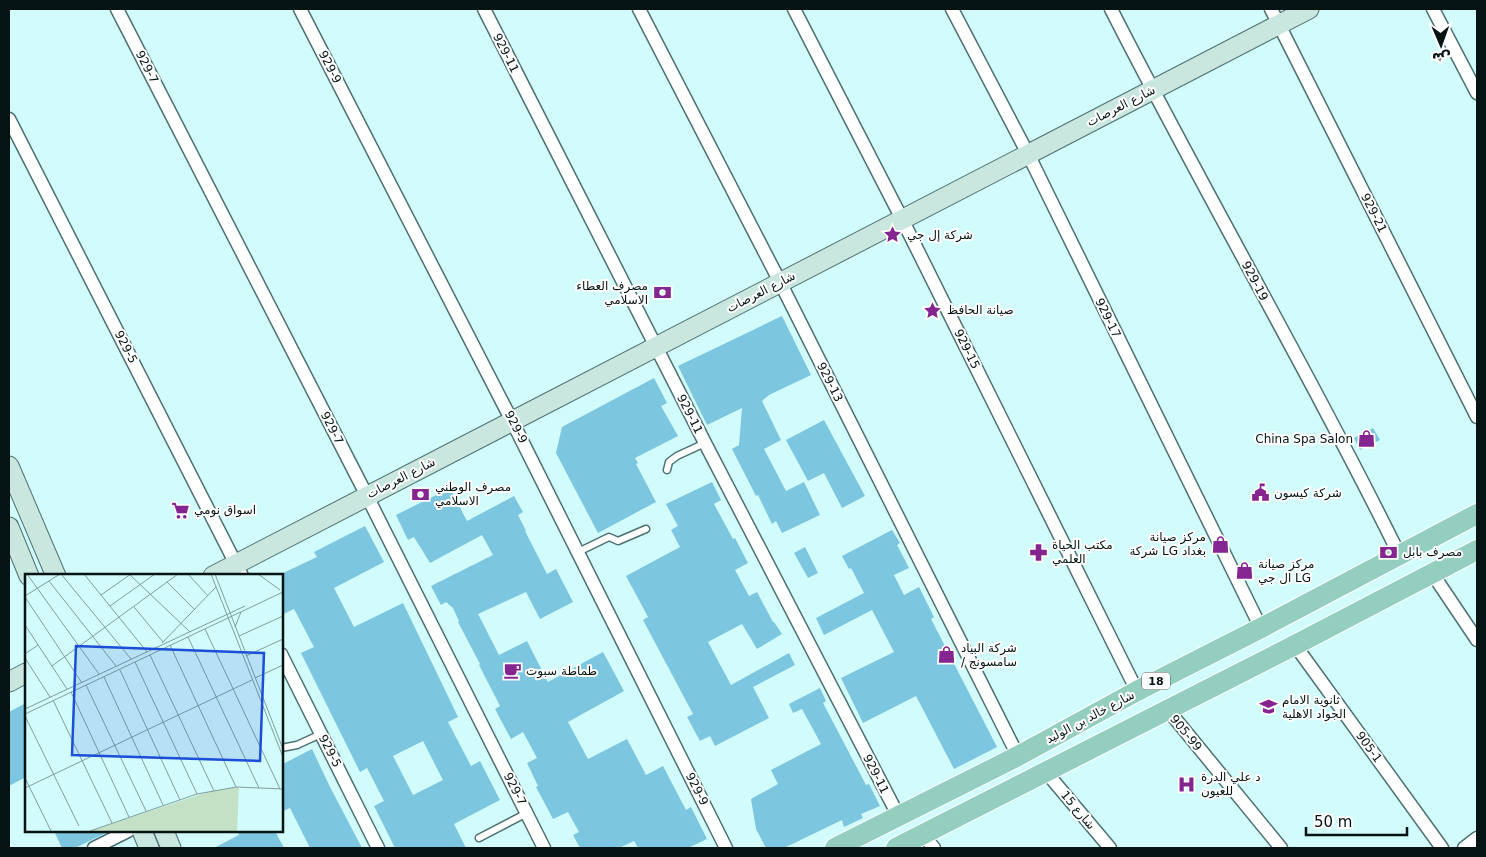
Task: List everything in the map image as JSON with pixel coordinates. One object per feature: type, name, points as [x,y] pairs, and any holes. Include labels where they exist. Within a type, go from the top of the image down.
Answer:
[{"type":"main road","name":"شارع خالد بن الوليد","points":[[836,848],[899,818],[1018,756],[1137,691],[1477,514]]},
{"type":"main road","name":"18","points":[[896,848],[929,842],[1046,772],[1477,550]]},
{"type":"street","name":"929-7","points":[[117,9],[367,496],[544,848]]},
{"type":"street","name":"929-9","points":[[300,9],[512,421],[726,848]]},
{"type":"street","name":"929-11","points":[[484,9],[899,818]]},
{"type":"street","name":"929-13","points":[[639,9],[780,282],[1018,756]]},
{"type":"street","name":"929-15","points":[[794,9],[902,219],[1137,691]]},
{"type":"street","name":"929-17","points":[[952,9],[1028,154],[1261,628]]},
{"type":"street","name":"929-19","points":[[1111,9],[1152,90],[1358,471],[1399,554]]},
{"type":"street","name":"شارع العرصات","points":[[222,574],[239,570],[367,496],[1152,90],[1275,16],[1309,9]]},
{"type":"street","points":[[1434,9],[1477,92]]},
{"type":"street","name":"929-21","points":[[1275,16],[1477,417]]},
{"type":"street","name":"929-5","points":[[9,119],[239,570]]},
{"type":"street","points":[[9,466],[55,574]]},
{"type":"street","points":[[9,527],[28,574]]},
{"type":"street","points":[[1432,573],[1477,640]]},
{"type":"street","name":"905-1","points":[[1295,645],[1442,848]]},
{"type":"street","name":"929-5","points":[[282,656],[378,848]]},
{"type":"street","points":[[9,682],[25,674]]},
{"type":"street","name":"905-99","points":[[1168,710],[1281,848]]},
{"type":"street","name":"شارع 15","points":[[1046,772],[1110,848]]},
{"type":"street","points":[[94,848],[126,832]]},
{"type":"street","points":[[142,832],[149,848]]},
{"type":"street","points":[[164,832],[171,848]]},
{"type":"street","points":[[1464,848],[1477,838]]},
{"type":"lane","points":[[667,470],[669,462],[677,456],[705,443]]},
{"type":"lane","points":[[578,552],[609,537],[618,541],[646,529]]},
{"type":"lane","points":[[282,748],[298,745],[321,734]]},
{"type":"lane","points":[[478,838],[526,813]]},
{"type":"building","points":[[782,316],[811,375],[769,395],[762,401],[781,440],[764,449],[786,491],[804,482],[820,515],[782,533],[776,521],[772,524],[732,449],[739,445],[742,408],[707,425],[678,366]]},
{"type":"building","points":[[654,378],[667,403],[661,406],[678,436],[635,458],[638,463],[636,464],[656,502],[598,533],[556,453],[562,427]]},
{"type":"building","points":[[824,420],[865,496],[842,508],[824,473],[808,481],[786,440]]},
{"type":"building","name":"China Spa Salon","points":[[1373,428],[1380,440],[1360,450],[1354,438]]},
{"type":"building","points":[[712,482],[721,500],[714,504],[748,563],[735,570],[749,596],[757,592],[773,622],[782,634],[757,649],[742,624],[708,642],[731,685],[789,653],[795,665],[753,687],[769,718],[715,746],[710,736],[700,741],[687,717],[693,714],[643,620],[648,617],[626,576],[680,547],[671,530],[678,526],[666,504]]},
{"type":"building","points":[[450,488],[467,521],[514,496],[523,512],[518,515],[547,574],[556,569],[573,602],[540,619],[526,592],[478,614],[499,655],[527,641],[548,682],[603,652],[624,691],[568,722],[588,759],[627,739],[646,775],[663,766],[686,810],[691,807],[707,839],[688,848],[638,848],[634,841],[619,848],[580,848],[573,835],[579,832],[568,812],[553,819],[536,787],[538,786],[527,763],[537,758],[523,732],[511,739],[495,709],[500,706],[458,622],[453,608],[446,602],[441,605],[431,586],[493,555],[482,535],[430,563],[414,537],[408,540],[396,515]]},
{"type":"building","points":[[365,526],[384,562],[334,588],[354,627],[403,603],[458,717],[448,722],[471,766],[480,761],[500,800],[454,824],[466,848],[395,848],[374,806],[384,801],[367,768],[360,772],[301,653],[314,647],[294,609],[282,615],[281,574],[317,557],[314,552]],"holes":[[[423,741],[443,780],[413,795],[393,756]]]},
{"type":"building","points":[[892,530],[900,543],[897,545],[909,568],[894,575],[904,595],[919,587],[934,617],[931,619],[997,747],[954,769],[916,696],[863,723],[841,678],[894,652],[872,610],[824,635],[816,618],[864,593],[851,568],[849,569],[842,556]]},
{"type":"building","points":[[805,547],[818,573],[808,578],[794,553]]},
{"type":"building","points":[[820,688],[826,701],[823,703],[866,785],[869,784],[880,806],[861,814],[863,818],[844,827],[842,820],[784,848],[766,848],[756,829],[751,799],[778,784],[771,770],[821,744],[802,709],[793,713],[789,704]]},
{"type":"building","points":[[25,704],[25,778],[9,786],[9,712]]},
{"type":"building","points":[[312,749],[362,848],[310,848],[290,808],[282,812],[282,764]]},
{"type":"building","points":[[54,832],[108,832],[75,848],[62,848]]},
{"type":"building","points":[[238,832],[276,832],[284,848],[214,848],[239,835]]},
{"type":"place","name":"شركة إل جي","points":[[893,235]]},
{"type":"place","name":"مصرف العطاء الاسلامي","points":[[662,293]]},
{"type":"place","name":"صيانة الحافظ","points":[[933,310]]},
{"type":"place","name":"China Spa Salon","points":[[1367,439]]},
{"type":"place","name":"شركة كيسون","points":[[1260,493]]},
{"type":"place","name":"مصرف الوطني الاسلامي","points":[[421,494]]},
{"type":"place","name":"اسواق نومي","points":[[180,510]]},
{"type":"place","name":"مركز صيانة شركة LG بغداد","points":[[1220,544]]},
{"type":"place","name":"مكتب الحياة العلمي","points":[[1038,552]]},
{"type":"place","name":"مصرف بابل","points":[[1389,552]]},
{"type":"place","name":"مركز صيانة ال جي LG","points":[[1244,571]]},
{"type":"place","name":"شركة البياد / سامسونج","points":[[947,655]]},
{"type":"place","name":"طماطة سبوت","points":[[512,671]]},
{"type":"place","name":"ثانوية الامام الجواد الاهلية","points":[[1268,707]]},
{"type":"place","name":"د علي الدرة للعيون","points":[[1187,784]]}]
